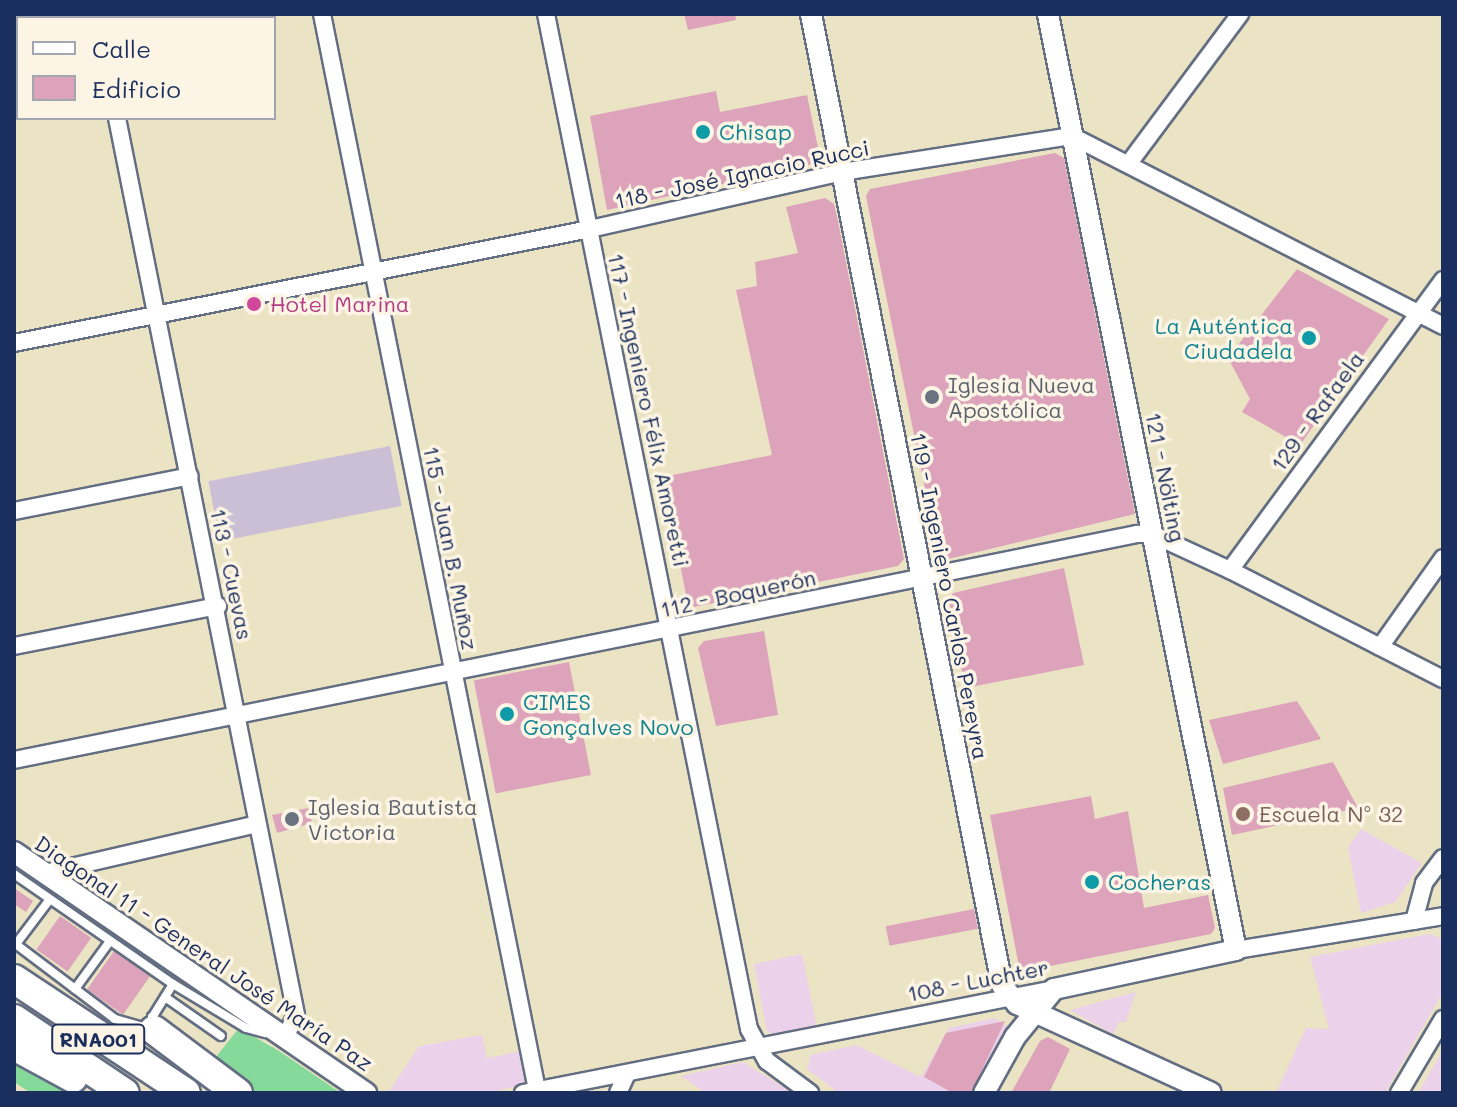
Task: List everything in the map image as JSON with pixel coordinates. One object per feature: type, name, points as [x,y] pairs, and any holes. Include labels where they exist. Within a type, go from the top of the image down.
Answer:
[{"type":"highway","name":"RNA001","points":[[14,979],[186,1093]]},
{"type":"highway","name":"RNA001","points":[[14,1019],[125,1093]]},
{"type":"highway","points":[[154,1030],[238,1093]]},
{"type":"highway","points":[[14,1046],[104,1093]]},
{"type":"street","name":"115 - Juan B. Muñoz","points":[[322,14],[453,671],[530,1092]]},
{"type":"street","name":"117 - Ingeniero Félix Amoretti","points":[[546,14],[757,1050]]},
{"type":"street","name":"119 - Ingeniero Carlos Pereyra","points":[[811,14],[921,578],[1007,997]]},
{"type":"street","name":"121 - Nölting","points":[[1048,14],[1236,950]]},
{"type":"street","points":[[1129,163],[1240,14]]},
{"type":"street","name":"113 - Cuevas","points":[[117,120],[218,606],[257,824],[296,1015],[285,1038]]},
{"type":"street","name":"118 - José Ignacio Rucci","points":[[14,343],[590,229],[842,172],[1072,136]]},
{"type":"street","points":[[1072,136],[1443,326]]},
{"type":"street","name":"129 - Rafaela","points":[[1230,570],[1443,280]]},
{"type":"street","points":[[14,511],[190,476]]},
{"type":"street","points":[[1152,534],[1230,570],[1443,679]]},
{"type":"street","name":"112 - Boquerón","points":[[14,760],[1152,534]]},
{"type":"street","points":[[1380,647],[1443,558]]},
{"type":"street","points":[[14,646],[218,606]]},
{"type":"street","points":[[45,873],[257,824]]},
{"type":"street","name":"Diagonal 11 - General José María Paz","points":[[14,852],[366,1093]]},
{"type":"street","points":[[1414,921],[1424,883],[1443,858]]},
{"type":"street","name":"108 - Luchter","points":[[530,1092],[757,1050],[1236,950],[1443,916]]},
{"type":"street","points":[[984,1093],[1035,1012],[1054,989]]},
{"type":"street","points":[[1007,997],[1211,1093]]},
{"type":"street","points":[[1399,1093],[1443,1019]]},
{"type":"street","points":[[757,1050],[810,1093]]},
{"type":"street","points":[[618,1093],[627,1074]]},
{"type":"lane","points":[[14,874],[173,984],[246,1028],[285,1038]]},
{"type":"lane","points":[[50,899],[15,944],[115,1019],[154,1030],[152,1017],[173,984]]},
{"type":"lane","points":[[75,989],[110,941]]},
{"type":"lane","points":[[165,997],[221,1036]]},
{"type":"shaded area","points":[[390,446],[402,506],[220,541],[208,481]]},
{"type":"shaded area","points":[[1361,829],[1422,863],[1395,902],[1361,913],[1348,847]]},
{"type":"shaded area","points":[[1429,934],[1443,939],[1443,992],[1385,1093],[1276,1093],[1306,1028],[1329,1029],[1310,957]]},
{"type":"shaded area","points":[[802,954],[817,1028],[774,1036],[767,1031],[754,964]]},
{"type":"shaded area","points":[[1136,992],[1126,1022],[1119,1022],[1113,1034],[1070,1010]]},
{"type":"shaded area","points":[[995,1018],[1009,1027],[974,1093],[839,1093],[807,1069],[811,1055],[856,1045],[921,1077],[949,1028]]},
{"type":"shaded area","points":[[482,1035],[487,1058],[527,1050],[529,1083],[489,1093],[388,1093],[419,1046]]},
{"type":"shaded area","points":[[1443,1050],[1443,1093],[1418,1093]]},
{"type":"shaded area","points":[[743,1062],[793,1093],[706,1093],[681,1076]]},
{"type":"green space","points":[[239,1028],[341,1093],[254,1093],[212,1062]]},
{"type":"green space","points":[[14,1055],[75,1093],[31,1093],[14,1082]]},
{"type":"building","points":[[684,14],[735,14],[736,20],[688,30]]},
{"type":"building","name":"Chisap","points":[[716,91],[720,112],[807,95],[821,162],[607,210],[590,116]]},
{"type":"building","points":[[1055,153],[1064,158],[1135,514],[944,560],[934,534],[866,196],[870,189]]},
{"type":"building","points":[[825,198],[834,204],[838,221],[904,559],[898,566],[694,607],[687,600],[663,477],[772,455],[736,290],[757,286],[755,262],[798,253],[786,207]]},
{"type":"building","name":"La Auténtica Ciudadela","points":[[1297,269],[1389,319],[1300,445],[1242,412],[1250,399],[1228,358]]},
{"type":"building","points":[[1064,568],[1084,665],[965,688],[949,600],[953,593]]},
{"type":"building","points":[[764,631],[778,715],[716,726],[698,648],[704,641]]},
{"type":"building","name":"CIMES Gonçalves Novo","points":[[569,662],[591,775],[496,793],[474,681]]},
{"type":"building","points":[[1297,701],[1321,739],[1223,764],[1209,720]]},
{"type":"building","points":[[1333,762],[1358,808],[1232,835],[1223,788]]},
{"type":"building","points":[[1091,796],[1095,819],[1128,811],[1144,908],[1208,895],[1215,928],[1211,934],[1020,972],[990,815]]},
{"type":"building","name":"Iglesia Bautista Victoria","points":[[309,808],[312,823],[277,833],[272,815]]},
{"type":"building","points":[[14,888],[33,901],[26,912],[14,904]]},
{"type":"building","points":[[974,909],[978,929],[889,946],[886,926]]},
{"type":"building","points":[[60,916],[91,938],[68,971],[36,950]]},
{"type":"building","points":[[114,951],[150,976],[123,1015],[87,990]]},
{"type":"building","points":[[1005,1021],[971,1093],[953,1093],[924,1077],[946,1033]]},
{"type":"building","points":[[1048,1037],[1070,1049],[1049,1093],[1011,1093],[1040,1041]]},
{"type":"place","name":"Chisap","points":[[703,132]]},
{"type":"place","name":"Hotel Marina","points":[[254,304]]},
{"type":"place","name":"La Auténtica Ciudadela","points":[[1309,338]]},
{"type":"place","name":"Iglesia Nueva Apostólica","points":[[932,397]]},
{"type":"place","name":"CIMES Gonçalves Novo","points":[[507,714]]},
{"type":"place","name":"Escuela Nº 32","points":[[1243,814]]},
{"type":"place","name":"Iglesia Bautista Victoria","points":[[292,819]]},
{"type":"place","name":"Cocheras","points":[[1092,882]]}]
